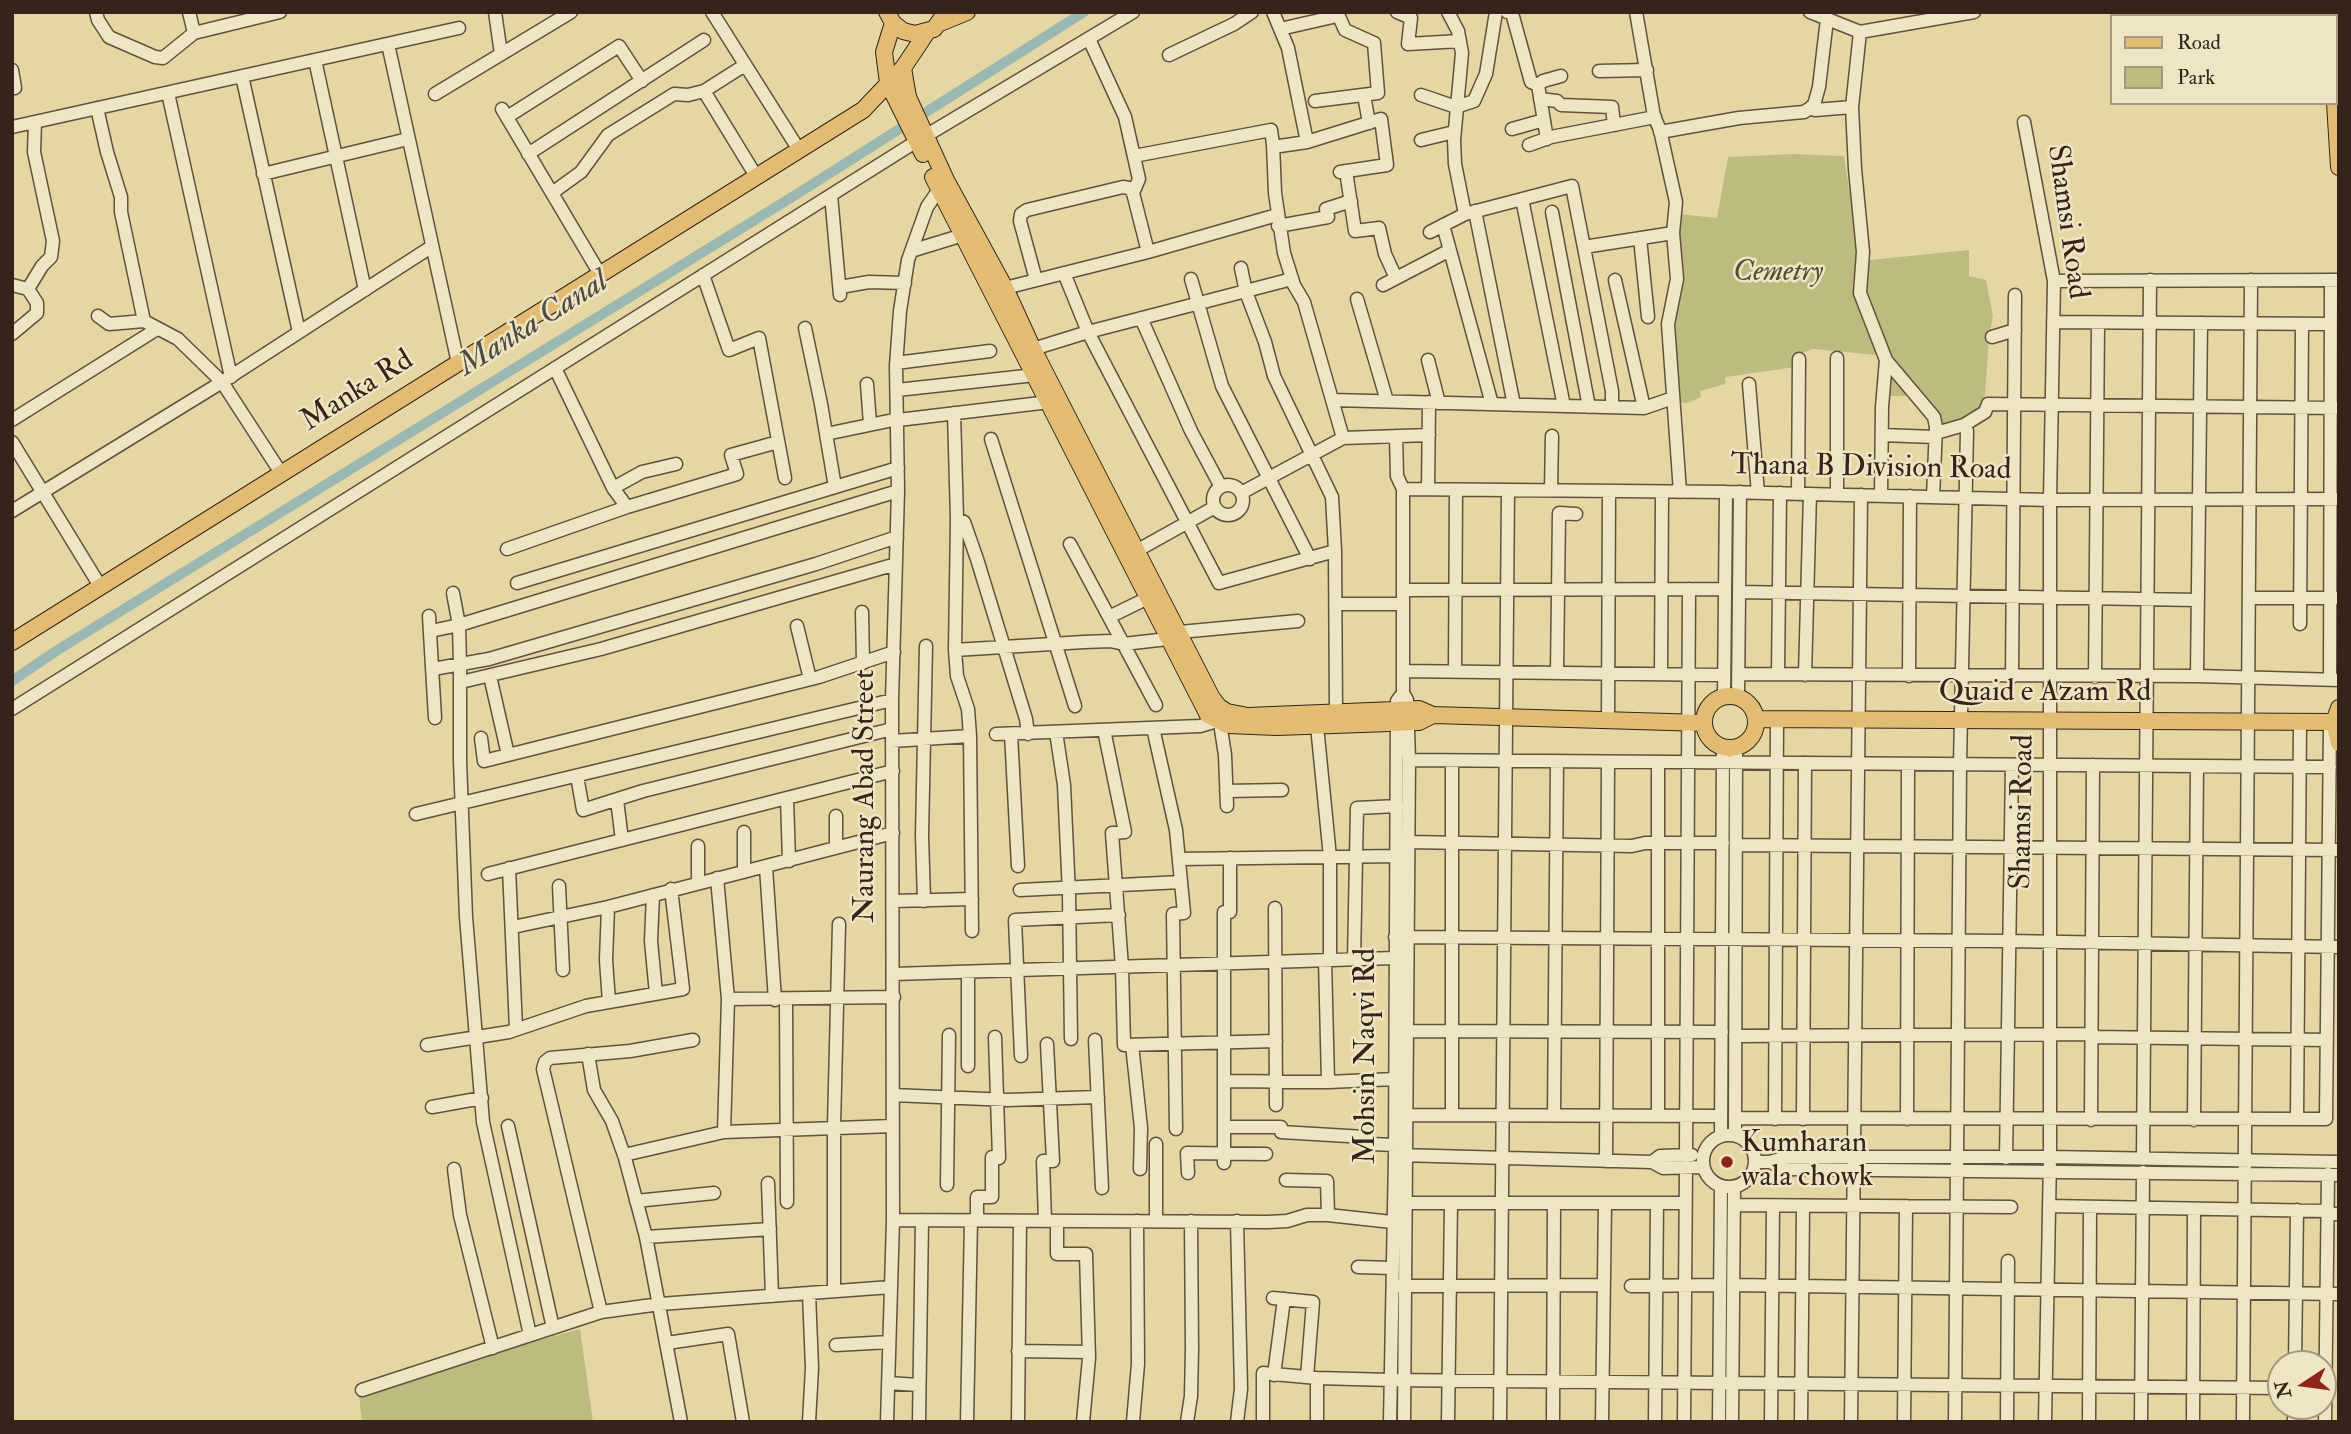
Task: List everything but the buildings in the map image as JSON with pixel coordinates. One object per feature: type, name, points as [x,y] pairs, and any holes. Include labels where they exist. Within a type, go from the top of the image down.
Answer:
[{"type":"main road","points":[[890,18],[903,31],[915,34],[967,12]]},
{"type":"main road","points":[[890,18],[884,52],[888,83],[902,99],[920,134],[963,235],[1049,402],[1212,698],[1227,712],[1248,716],[1336,713],[1402,717]]},
{"type":"main road","name":"Manka Rd","points":[[12,642],[863,110],[903,68],[938,23]]},
{"type":"main road","points":[[902,99],[903,68]]},
{"type":"main road","points":[[2335,105],[2339,167]]},
{"type":"main road","points":[[943,185],[1005,288],[1138,550],[1155,595]]},
{"type":"main road","points":[[1177,636],[1203,708],[1218,722],[1236,727],[1317,726],[1402,717],[1419,709],[1433,715],[1696,723],[1709,739],[1730,755],[1747,743],[1752,736],[1756,719],[1747,702],[1731,697],[1713,702],[1696,723]]},
{"type":"main road","points":[[2334,717],[2339,743]]},
{"type":"main road","name":"Quaid e Azam Rd","points":[[1756,719],[2300,722],[2334,717]]},
{"type":"street","points":[[96,12],[109,37],[163,58],[194,33],[280,12]]},
{"type":"street","points":[[189,12],[194,33]]},
{"type":"street","points":[[435,94],[571,12]]},
{"type":"street","points":[[712,12],[799,150]]},
{"type":"street","points":[[12,709],[831,195],[920,134],[1133,12]]},
{"type":"street","points":[[1169,55],[1234,24],[1252,12]]},
{"type":"street","points":[[1273,12],[1288,48],[1307,142]]},
{"type":"street","points":[[1397,12],[1411,18],[1408,44],[1460,41]]},
{"type":"street","points":[[1448,12],[1458,31],[1462,53],[1455,107],[1455,164],[1470,213],[1514,405]]},
{"type":"street","points":[[1421,95],[1455,107],[1474,101],[1486,74],[1496,12]]},
{"type":"street","points":[[1507,12],[1512,13],[1531,82],[1538,85]]},
{"type":"street","points":[[1636,12],[1655,117],[1676,202],[1672,233],[1677,279],[1668,324],[1680,492]]},
{"type":"street","points":[[1810,12],[1860,32],[1974,12]]},
{"type":"street","points":[[499,14],[501,54]]},
{"type":"street","points":[[1280,29],[1337,14],[1345,30],[1374,43],[1378,93],[1315,101]]},
{"type":"street","points":[[1660,132],[1739,118],[1804,112],[1814,105],[1819,87],[1827,19]]},
{"type":"street","points":[[12,127],[459,28]]},
{"type":"street","points":[[1860,32],[1852,107],[1863,252],[1860,293],[1886,360],[1934,416],[1936,435],[1933,497]]},
{"type":"street","points":[[1089,39],[1122,108],[1139,179],[1133,193]]},
{"type":"street","points":[[528,154],[704,40]]},
{"type":"street","points":[[388,44],[458,363]]},
{"type":"street","points":[[600,274],[504,113],[619,47],[642,80]]},
{"type":"street","points":[[316,60],[365,290]]},
{"type":"street","points":[[552,193],[581,173],[608,135],[674,94],[688,95],[704,91],[745,65]]},
{"type":"street","points":[[1599,71],[1647,70]]},
{"type":"street","points":[[12,72],[16,88]]},
{"type":"street","points":[[242,76],[299,332]]},
{"type":"street","points":[[1538,85],[1543,80],[1561,76]]},
{"type":"street","points":[[1538,85],[1548,139]]},
{"type":"street","points":[[704,91],[756,176]]},
{"type":"street","points":[[168,93],[227,379],[281,473]]},
{"type":"street","points":[[1364,95],[1369,123]]},
{"type":"street","points":[[1540,99],[1557,101],[1561,105],[1612,107],[1614,125]]},
{"type":"street","points":[[1811,107],[1815,110],[1852,107]]},
{"type":"street","points":[[97,108],[121,197],[121,212],[144,321]]},
{"type":"street","points":[[1529,145],[1655,117]]},
{"type":"street","points":[[1273,147],[1307,142],[1381,119],[1387,165],[1343,171],[1355,230],[1379,228],[1385,254],[1396,278]]},
{"type":"street","points":[[1512,129],[1544,120]]},
{"type":"street","points":[[28,289],[51,257],[53,240],[34,152],[35,122]]},
{"type":"street","name":"Shamsi Road","points":[[2024,122],[2054,281],[2050,500],[2050,1171],[2045,1422]]},
{"type":"street","points":[[1134,156],[1271,130],[1278,220],[1292,279],[1304,302],[1343,438]]},
{"type":"street","points":[[1421,140],[1454,132]]},
{"type":"street","points":[[263,174],[408,139]]},
{"type":"street","name":"Naurang Abad Street","points":[[887,1422],[893,1220],[892,699],[898,491],[897,363],[911,251],[927,206],[943,185]]},
{"type":"street","points":[[1430,232],[1470,213],[1572,186],[1612,391],[1612,407]]},
{"type":"street","points":[[1036,280],[1020,220],[1021,214],[1027,210],[1123,187],[1129,188],[1133,193],[1148,252]]},
{"type":"street","points":[[831,195],[840,291],[869,282],[905,283]]},
{"type":"street","points":[[1522,199],[1564,406]]},
{"type":"street","points":[[1005,288],[1278,220],[1328,218],[1326,209],[1351,201]]},
{"type":"street","points":[[1552,212],[1589,407]]},
{"type":"street","points":[[1443,225],[1492,404]]},
{"type":"street","points":[[1584,247],[1672,233]]},
{"type":"street","points":[[911,251],[963,235]]},
{"type":"street","points":[[1640,238],[1648,317]]},
{"type":"street","points":[[12,511],[227,379],[431,247]]},
{"type":"street","points":[[1383,285],[1450,250]]},
{"type":"street","points":[[1241,268],[1246,292],[1274,376],[1332,497],[1336,713]]},
{"type":"street","points":[[1064,273],[1088,332],[1219,583],[1335,551]]},
{"type":"street","points":[[703,275],[729,350],[758,338],[785,478]]},
{"type":"street","points":[[1191,279],[1222,386],[1310,559]]},
{"type":"street","points":[[1034,349],[1088,332],[1292,279]]},
{"type":"street","points":[[1615,280],[1644,408]]},
{"type":"street","points":[[2143,1158],[2150,280]]},
{"type":"street","points":[[2244,1422],[2251,280]]},
{"type":"street","points":[[1738,674],[2197,676],[2334,680],[2335,408],[2331,324],[2335,280],[2054,281]]},
{"type":"street","points":[[12,285],[28,289],[37,303],[37,313],[12,334]]},
{"type":"street","points":[[2012,677],[2015,295]]},
{"type":"street","points":[[1357,299],[1387,401]]},
{"type":"street","points":[[98,316],[108,324],[144,321],[178,339],[227,379]]},
{"type":"street","points":[[1141,318],[1191,430],[1221,487]]},
{"type":"street","points":[[2053,322],[2331,324]]},
{"type":"street","points":[[2095,677],[2098,323]]},
{"type":"street","points":[[2197,676],[2201,323]]},
{"type":"street","points":[[2300,624],[2302,324]]},
{"type":"street","points":[[805,328],[835,487]]},
{"type":"street","points":[[12,419],[158,329]]},
{"type":"street","points":[[1992,337],[2015,330]]},
{"type":"street","points":[[897,363],[990,351]]},
{"type":"street","points":[[1837,358],[1837,495]]},
{"type":"street","points":[[1799,359],[1807,593],[1805,675]]},
{"type":"street","points":[[1428,360],[1434,402],[1429,435],[1428,489]]},
{"type":"street","points":[[1881,496],[1886,360]]},
{"type":"street","points":[[555,368],[613,488],[626,507]]},
{"type":"street","points":[[897,390],[1035,375]]},
{"type":"street","points":[[867,384],[870,424]]},
{"type":"street","points":[[1749,384],[1759,493]]},
{"type":"street","points":[[1332,400],[1644,408],[1673,398]]},
{"type":"street","points":[[826,433],[898,419],[1049,402]]},
{"type":"street","points":[[1882,435],[1936,435],[1964,425],[1985,412],[1988,404],[2335,408]]},
{"type":"street","points":[[954,414],[957,519],[955,650],[957,676],[968,709],[970,736],[972,931]]},
{"type":"street","points":[[1955,1422],[1960,764],[1967,432],[1964,425]]},
{"type":"street","points":[[1241,493],[1343,438],[1429,435]]},
{"type":"street","name":"Mohsin Naqvi Rd","points":[[1390,1422],[1390,1380],[1406,1203],[1399,1152],[1395,1079],[1394,958],[1401,937],[1409,842],[1409,760],[1397,701],[1403,693],[1404,671],[1403,489],[1397,476],[1396,436]]},
{"type":"street","points":[[1551,490],[1552,436]]},
{"type":"street","points":[[991,439],[1075,706]]},
{"type":"street","points":[[12,442],[100,586]]},
{"type":"street","points":[[506,549],[626,507],[737,474],[731,455],[778,442]]},
{"type":"street","points":[[613,488],[642,472],[676,464]]},
{"type":"street","points":[[517,583],[898,468]]},
{"type":"street","points":[[1221,487],[1234,487],[1241,493],[1241,507],[1234,513],[1226,515],[1215,507],[1213,498],[1221,487]]},
{"type":"street","name":"Thana B Division Road","points":[[1403,489],[1740,492],[2050,500],[2335,499]]},
{"type":"street","points":[[1455,671],[1456,490]]},
{"type":"street","points":[[1500,1422],[1508,490]]},
{"type":"street","points":[[430,631],[458,625],[898,491]]},
{"type":"street","points":[[1608,720],[1609,491]]},
{"type":"street","points":[[1661,674],[1662,492]]},
{"type":"street","points":[[1726,492],[1724,675],[1731,697]]},
{"type":"street","points":[[1731,697],[1738,674],[1740,492]]},
{"type":"street","points":[[1778,674],[1780,493]]},
{"type":"street","points":[[1852,1422],[1861,495]]},
{"type":"street","points":[[1909,676],[1910,496]]},
{"type":"street","points":[[1138,550],[1215,507]]},
{"type":"street","points":[[1557,673],[1559,513],[1576,514]]},
{"type":"street","points":[[957,519],[964,522],[977,559],[1026,719],[1028,734]]},
{"type":"street","points":[[433,669],[489,659],[816,564],[897,537]]},
{"type":"street","points":[[1070,544],[1156,705]]},
{"type":"street","points":[[461,682],[613,646],[896,564]]},
{"type":"street","points":[[1684,1422],[1688,762],[1696,723],[1689,674],[1689,589]]},
{"type":"street","points":[[1336,604],[1455,590],[1725,589]]},
{"type":"street","points":[[1739,592],[2197,600]]},
{"type":"street","points":[[453,593],[458,625],[461,682],[460,761],[466,917],[483,1122],[530,1335]]},
{"type":"street","points":[[1109,617],[1155,595]]},
{"type":"street","points":[[2249,598],[2334,598]]},
{"type":"street","points":[[862,612],[863,663]]},
{"type":"street","points":[[429,616],[435,718]]},
{"type":"street","points":[[955,650],[1110,641],[1124,645],[1298,621]]},
{"type":"street","points":[[796,626],[810,679]]},
{"type":"street","points":[[924,901],[926,646]]},
{"type":"street","points":[[481,738],[484,761],[810,679],[894,652]]},
{"type":"street","points":[[1404,671],[1724,675]]},
{"type":"street","points":[[490,676],[508,755]]},
{"type":"street","points":[[416,814],[892,699]]},
{"type":"street","name":"Mohsin Naqvi Rd","points":[[1402,717],[1397,856],[1407,1031],[1406,1115],[1399,1152],[1392,1222],[1392,1268],[1399,1286],[1404,1422]]},
{"type":"street","points":[[1735,1118],[2326,1119],[2327,1040],[2333,946],[2334,850],[2330,767],[2334,717]]},
{"type":"street","points":[[1774,1119],[1777,719]]},
{"type":"street","points":[[996,734],[1200,726],[1218,722],[1225,755],[1227,806]]},
{"type":"street","points":[[2297,1119],[2300,722]]},
{"type":"street","points":[[1317,726],[1330,857],[1328,1082]]},
{"type":"street","points":[[1153,728],[1176,830],[1184,913],[1173,914],[1176,1129]]},
{"type":"street","points":[[1104,730],[1125,832],[1112,833],[1125,1045],[1276,1041]]},
{"type":"street","points":[[1056,732],[1064,785],[1069,887],[1071,1039]]},
{"type":"street","points":[[1011,734],[1018,866]]},
{"type":"street","points":[[577,776],[583,810],[892,735],[924,739],[970,736]]},
{"type":"street","points":[[1409,760],[1688,762],[1730,755],[1777,763],[2330,767]]},
{"type":"street","points":[[1730,755],[1729,1034],[1735,1135]]},
{"type":"street","points":[[1452,761],[1452,1115]]},
{"type":"street","points":[[1555,1115],[1557,761]]},
{"type":"street","points":[[1606,1161],[1608,762]]},
{"type":"street","points":[[1658,762],[1658,1115]]},
{"type":"street","points":[[1803,1119],[1805,763]]},
{"type":"street","points":[[1907,1119],[1908,764]]},
{"type":"street","points":[[2006,1158],[2012,765]]},
{"type":"street","points":[[2091,1119],[2093,765]]},
{"type":"street","points":[[2194,1120],[2197,766]]},
{"type":"street","points":[[488,874],[892,771]]},
{"type":"street","points":[[1226,791],[1282,790]]},
{"type":"street","points":[[787,798],[789,861]]},
{"type":"street","points":[[617,800],[622,841]]},
{"type":"street","points":[[1354,959],[1357,808],[1397,806]]},
{"type":"street","points":[[836,816],[836,848]]},
{"type":"street","points":[[744,832],[744,872]]},
{"type":"street","points":[[513,927],[608,907],[893,833]]},
{"type":"street","points":[[1409,842],[1608,846],[1688,843],[2334,850]]},
{"type":"street","points":[[698,846],[698,883]]},
{"type":"street","points":[[1179,859],[1397,856]]},
{"type":"street","points":[[1224,1158],[1224,912],[1230,912],[1230,858]]},
{"type":"street","points":[[766,867],[781,1000],[787,1202]]},
{"type":"street","points":[[509,868],[516,1029]]},
{"type":"street","points":[[717,878],[728,999],[724,1132]]},
{"type":"street","points":[[1020,890],[1181,882]]},
{"type":"street","points":[[559,886],[564,970]]},
{"type":"street","points":[[427,1045],[516,1029],[586,1006],[683,989],[671,889]]},
{"type":"street","points":[[653,895],[651,941],[656,994]]},
{"type":"street","points":[[893,901],[972,900]]},
{"type":"street","points":[[608,907],[606,960],[609,1002]]},
{"type":"street","points":[[1275,908],[1276,1105]]},
{"type":"street","points":[[1021,1056],[1016,920],[1119,915]]},
{"type":"street","points":[[834,1291],[834,1126],[839,924]]},
{"type":"street","points":[[1401,937],[2333,946]]},
{"type":"street","points":[[894,974],[1394,958]]},
{"type":"street","points":[[968,972],[968,1066]]},
{"type":"street","points":[[728,999],[894,997]]},
{"type":"street","points":[[1407,1031],[1687,1032],[1775,1036],[2049,1034],[2327,1040]]},
{"type":"street","points":[[1721,1136],[1729,1034]]},
{"type":"street","points":[[947,1185],[949,1035]]},
{"type":"street","points":[[967,1422],[974,1220],[977,1197],[992,1197],[992,1157],[999,1158],[995,1037]]},
{"type":"street","points":[[601,1312],[544,1069],[545,1062],[550,1058],[630,1051],[693,1040]]},
{"type":"street","points":[[1095,1040],[1102,1188]]},
{"type":"street","points":[[1047,1044],[1053,1161],[1042,1161],[1051,1221],[1058,1254],[1086,1254],[1089,1352],[1083,1422]]},
{"type":"street","points":[[1132,1045],[1141,1128],[1140,1169]]},
{"type":"street","points":[[588,1054],[594,1090],[612,1121],[646,1237],[681,1422]]},
{"type":"street","points":[[1224,1081],[1328,1082],[1395,1079]]},
{"type":"street","points":[[893,1095],[998,1099],[1098,1097]]},
{"type":"street","points":[[432,1107],[482,1098]]},
{"type":"street","points":[[1406,1115],[1721,1116]]},
{"type":"street","points":[[508,1126],[553,1328]]},
{"type":"street","points":[[624,1155],[724,1132],[893,1126]]},
{"type":"street","points":[[1224,1126],[1281,1127],[1281,1132],[1365,1137],[1370,1144],[1399,1152],[1652,1162],[1663,1168],[1686,1161],[1704,1161]]},
{"type":"street","points":[[1735,1135],[1748,1142],[1755,1155],[1749,1178],[1728,1187],[1710,1179],[1704,1161],[1712,1141],[1721,1136],[1735,1135]]},
{"type":"street","points":[[1156,1144],[1156,1221]]},
{"type":"street","points":[[1188,1173],[1187,1153],[1224,1158],[1266,1154]]},
{"type":"street","points":[[1755,1162],[1770,1162],[1786,1157],[1853,1163],[1958,1164],[2050,1171],[2143,1172],[2339,1162]]},
{"type":"street","points":[[1958,1164],[2006,1158],[2143,1158],[2334,1175],[2330,1350]]},
{"type":"street","points":[[454,1169],[460,1215],[493,1348]]},
{"type":"street","points":[[2141,1422],[2143,1172]]},
{"type":"street","points":[[1286,1181],[1327,1181],[1328,1215]]},
{"type":"street","points":[[768,1183],[772,1296]]},
{"type":"street","points":[[1727,1285],[1734,1205],[1728,1187]]},
{"type":"street","points":[[1728,1187],[1726,1383],[1732,1422]]},
{"type":"street","points":[[636,1201],[715,1193]]},
{"type":"street","points":[[1406,1203],[1685,1203]]},
{"type":"street","points":[[1448,1422],[1451,1203]]},
{"type":"street","points":[[1553,1422],[1554,1203]]},
{"type":"street","points":[[1602,1422],[1605,1203]]},
{"type":"street","points":[[1655,1422],[1657,1203]]},
{"type":"street","points":[[1734,1205],[2011,1207]]},
{"type":"street","points":[[1772,1422],[1773,1206]]},
{"type":"street","points":[[1801,1422],[1803,1206]]},
{"type":"street","points":[[1904,1422],[1906,1206]]},
{"type":"street","points":[[2049,1206],[2333,1212]]},
{"type":"street","points":[[2089,1422],[2090,1207]]},
{"type":"street","points":[[2193,1209],[2193,1422]]},
{"type":"street","points":[[2295,1350],[2297,1210]]},
{"type":"street","points":[[893,1220],[1268,1222],[1287,1221],[1307,1215],[1328,1215],[1392,1222]]},
{"type":"street","points":[[919,1422],[922,1220]]},
{"type":"street","points":[[1018,1422],[1020,1221]]},
{"type":"street","points":[[1133,1422],[1138,1364],[1137,1221]]},
{"type":"street","points":[[1187,1422],[1191,1396],[1192,1349],[1191,1221]]},
{"type":"street","points":[[1237,1221],[1241,1390],[1237,1422]]},
{"type":"street","points":[[646,1237],[770,1229]]},
{"type":"street","points":[[2007,1422],[2008,1261]]},
{"type":"street","points":[[1358,1267],[1392,1268]]},
{"type":"street","points":[[1399,1286],[1604,1285]]},
{"type":"street","points":[[1632,1286],[1905,1287],[2332,1294]]},
{"type":"street","points":[[362,1390],[601,1312],[660,1304],[891,1287]]},
{"type":"street","points":[[809,1293],[809,1422]]},
{"type":"street","points":[[1274,1375],[1278,1298],[1313,1302],[1312,1378],[1317,1422]]},
{"type":"street","points":[[667,1343],[728,1334],[743,1422]]},
{"type":"street","points":[[836,1345],[889,1342]]},
{"type":"street","points":[[1018,1351],[1089,1352]]},
{"type":"street","points":[[1263,1422],[1263,1373],[1312,1378],[1449,1381],[2267,1388]]},
{"type":"street","points":[[888,1383],[918,1385]]},
{"type":"street","points":[[1719,1422],[1726,1383]]},
{"type":"green space","name":"Cemetry","points":[[1793,154],[1844,156],[1860,261],[1969,250],[1969,276],[1986,280],[1993,316],[1984,407],[1958,422],[1942,426],[1920,396],[1886,396],[1888,356],[1813,349],[1796,355],[1795,367],[1726,377],[1725,384],[1700,391],[1701,397],[1687,403],[1677,402],[1672,325],[1680,280],[1679,214],[1717,218],[1728,157]]},
{"type":"green space","points":[[580,1329],[593,1422],[362,1422],[359,1395],[482,1356]]},
{"type":"waterway","name":"Manka Canal","points":[[12,681],[56,651],[797,194],[1084,12]]},
{"type":"place","name":"Kumharan wala chowk","points":[[1727,1162]]}]
